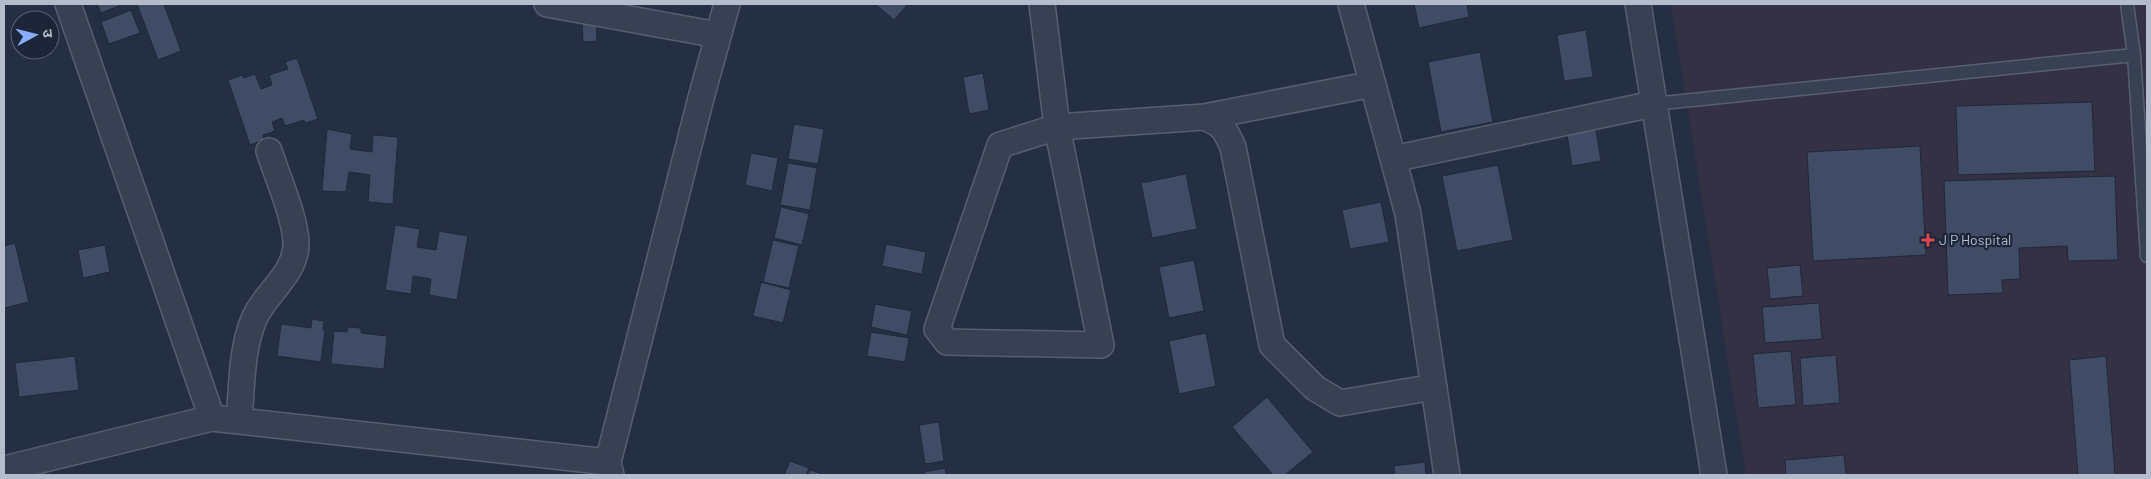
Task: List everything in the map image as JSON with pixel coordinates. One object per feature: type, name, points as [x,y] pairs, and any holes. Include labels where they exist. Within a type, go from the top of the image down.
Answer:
[{"type":"street","points":[[68,4],[212,418]]},
{"type":"street","points":[[547,4],[718,35]]},
{"type":"street","points":[[4,469],[212,418],[609,469],[727,4]]},
{"type":"street","points":[[1042,4],[1057,126],[1101,345],[947,342],[937,329],[1000,145],[1057,126],[1204,117],[1373,84]]},
{"type":"street","points":[[1351,4],[1408,214],[1447,475]]},
{"type":"street","points":[[1638,4],[1714,475]]},
{"type":"street","points":[[1394,159],[1653,104]]},
{"type":"street","points":[[1204,117],[1218,122],[1226,131],[1233,147],[1272,345],[1315,388],[1340,403],[1434,387]]},
{"type":"street","points":[[239,421],[247,339],[255,317],[292,264],[296,247],[295,230],[269,151]]},
{"type":"lane","points":[[2127,4],[2134,55],[2147,256]]},
{"type":"lane","points":[[1653,104],[2134,55]]},
{"type":"shaded area","name":"J P Hospital","points":[[1671,4],[2147,4],[2147,475],[1746,475]]},
{"type":"building","points":[[97,4],[124,4],[101,13]]},
{"type":"building","points":[[137,4],[164,4],[181,51],[158,60]]},
{"type":"building","points":[[875,4],[908,4],[894,20]]},
{"type":"building","points":[[1414,4],[1467,4],[1469,17],[1419,28]]},
{"type":"building","points":[[131,10],[140,33],[109,44],[101,22]]},
{"type":"building","points":[[582,19],[596,19],[597,41],[583,42]]},
{"type":"building","points":[[1586,30],[1593,77],[1564,81],[1557,35]]},
{"type":"building","points":[[1480,52],[1493,122],[1441,132],[1428,62]]},
{"type":"building","points":[[297,58],[318,119],[305,123],[304,120],[285,126],[282,118],[272,122],[275,131],[263,135],[264,140],[250,145],[228,80],[242,75],[244,78],[255,74],[261,89],[272,85],[269,75],[288,69],[285,62]]},
{"type":"building","points":[[983,73],[989,110],[969,114],[963,77]]},
{"type":"building","points":[[2092,102],[2095,171],[1958,175],[1956,106]]},
{"type":"building","points":[[794,124],[824,129],[818,164],[788,159]]},
{"type":"building","points":[[327,129],[352,134],[350,149],[372,152],[373,135],[398,137],[393,204],[368,202],[370,175],[349,172],[346,192],[322,191]]},
{"type":"building","points":[[1596,130],[1601,161],[1572,166],[1567,134]]},
{"type":"building","points":[[1920,146],[1926,255],[1813,261],[1807,152]]},
{"type":"building","points":[[751,153],[778,158],[772,191],[745,185]]},
{"type":"building","points":[[788,163],[817,168],[810,210],[780,205]]},
{"type":"building","points":[[1498,165],[1513,240],[1457,251],[1442,176]]},
{"type":"building","points":[[1186,174],[1197,229],[1152,238],[1141,183]]},
{"type":"building","points":[[2115,176],[2118,260],[2068,261],[2067,246],[2019,248],[2020,279],[2002,280],[2003,293],[1948,295],[1944,181]]},
{"type":"building","points":[[1381,202],[1389,242],[1350,249],[1342,210]]},
{"type":"building","points":[[781,207],[809,214],[802,245],[774,238]]},
{"type":"building","points":[[395,225],[420,229],[417,247],[436,250],[439,231],[468,236],[457,300],[429,295],[431,279],[413,276],[411,294],[385,290]]},
{"type":"building","points":[[773,240],[799,246],[789,288],[763,282]]},
{"type":"building","points":[[15,243],[29,302],[4,308],[4,246]]},
{"type":"building","points":[[886,244],[926,252],[922,274],[882,266]]},
{"type":"building","points":[[105,245],[110,272],[83,278],[78,250]]},
{"type":"building","points":[[1194,260],[1204,311],[1169,318],[1159,267]]},
{"type":"building","points":[[1800,265],[1803,296],[1770,299],[1767,268]]},
{"type":"building","points":[[761,282],[791,290],[783,323],[753,316]]},
{"type":"building","points":[[1819,303],[1822,339],[1765,343],[1762,307]]},
{"type":"building","points":[[875,304],[912,311],[907,335],[871,327]]},
{"type":"building","points":[[312,319],[324,321],[323,330],[325,330],[321,362],[277,356],[281,324],[311,328]]},
{"type":"building","points":[[348,327],[361,328],[361,333],[387,336],[384,369],[331,364],[334,331],[347,332]]},
{"type":"building","points":[[871,332],[909,338],[905,362],[867,356]]},
{"type":"building","points":[[1206,333],[1216,386],[1179,394],[1169,341]]},
{"type":"building","points":[[1791,351],[1796,405],[1758,408],[1753,354]]},
{"type":"building","points":[[1836,355],[1840,403],[1803,406],[1800,358]]},
{"type":"building","points":[[75,356],[79,390],[19,397],[15,363]]},
{"type":"building","points":[[2106,356],[2115,475],[2078,475],[2069,360]]},
{"type":"building","points":[[1267,397],[1313,452],[1285,475],[1273,475],[1232,427]]},
{"type":"building","points":[[939,422],[944,461],[925,464],[919,425]]},
{"type":"building","points":[[1844,455],[1846,475],[1786,475],[1785,460]]},
{"type":"building","points":[[790,461],[809,468],[806,475],[784,475]]},
{"type":"building","points":[[1425,462],[1426,475],[1395,475],[1394,466]]},
{"type":"building","points":[[945,468],[946,475],[925,475],[924,472]]},
{"type":"building","points":[[810,470],[825,475],[808,475]]},
{"type":"place","name":"J P Hospital","points":[[1928,240]]}]
